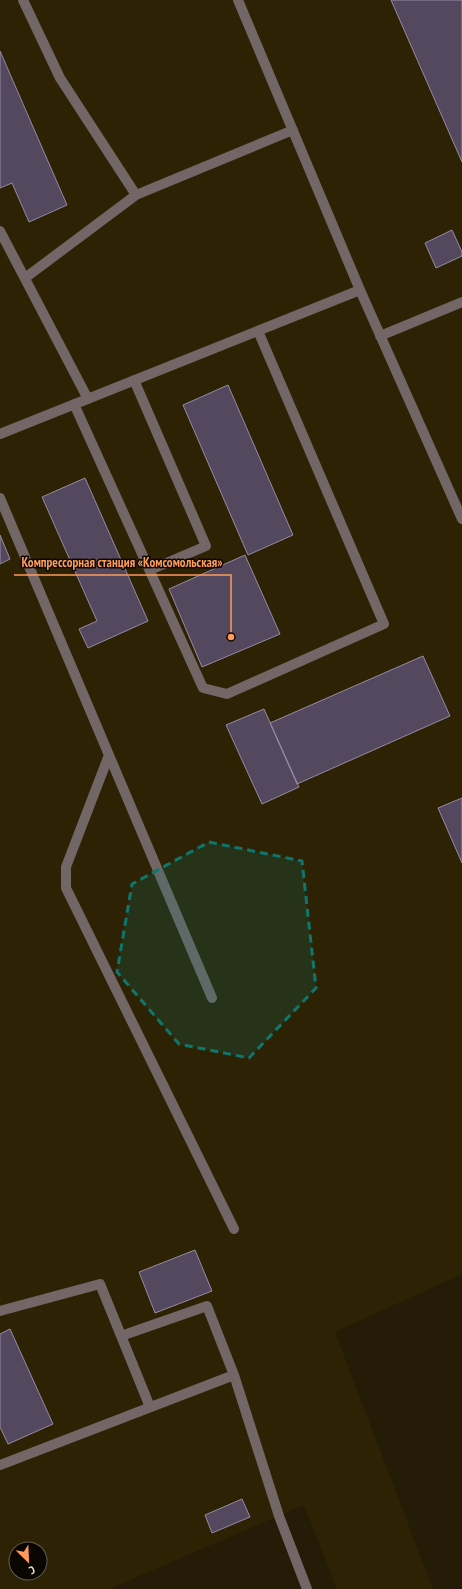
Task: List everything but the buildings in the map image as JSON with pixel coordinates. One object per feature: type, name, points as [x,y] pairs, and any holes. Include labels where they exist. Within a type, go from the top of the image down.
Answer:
[{"type":"lane","points":[[23,0],[60,78],[136,195]]},
{"type":"lane","points":[[238,0],[360,290],[462,519]]},
{"type":"lane","points":[[25,278],[136,195],[293,130]]},
{"type":"lane","points":[[0,231],[88,399]]},
{"type":"lane","points":[[0,434],[360,290]]},
{"type":"lane","points":[[380,336],[462,302]]},
{"type":"lane","points":[[74,404],[203,688],[227,694],[384,624],[258,331]]},
{"type":"lane","points":[[134,380],[206,546],[150,570]]},
{"type":"lane","points":[[0,498],[212,998]]},
{"type":"lane","points":[[109,755],[66,867],[66,888],[234,1229]]},
{"type":"lane","points":[[0,1311],[100,1284],[150,1407]]},
{"type":"lane","points":[[121,1336],[208,1306],[234,1375],[279,1516],[307,1589]]},
{"type":"lane","points":[[0,1465],[234,1375]]},
{"type":"highlighted area","points":[[209,842],[302,861],[316,988],[249,1058],[179,1044],[117,972],[132,884]]},
{"type":"shaded area","points":[[0,0],[462,0],[462,1274],[335,1332],[433,1589],[337,1589],[304,1505],[109,1589],[0,1589]]},
{"type":"place","name":"Компрессорная станция «Комсомольская»","points":[[231,637]]}]
